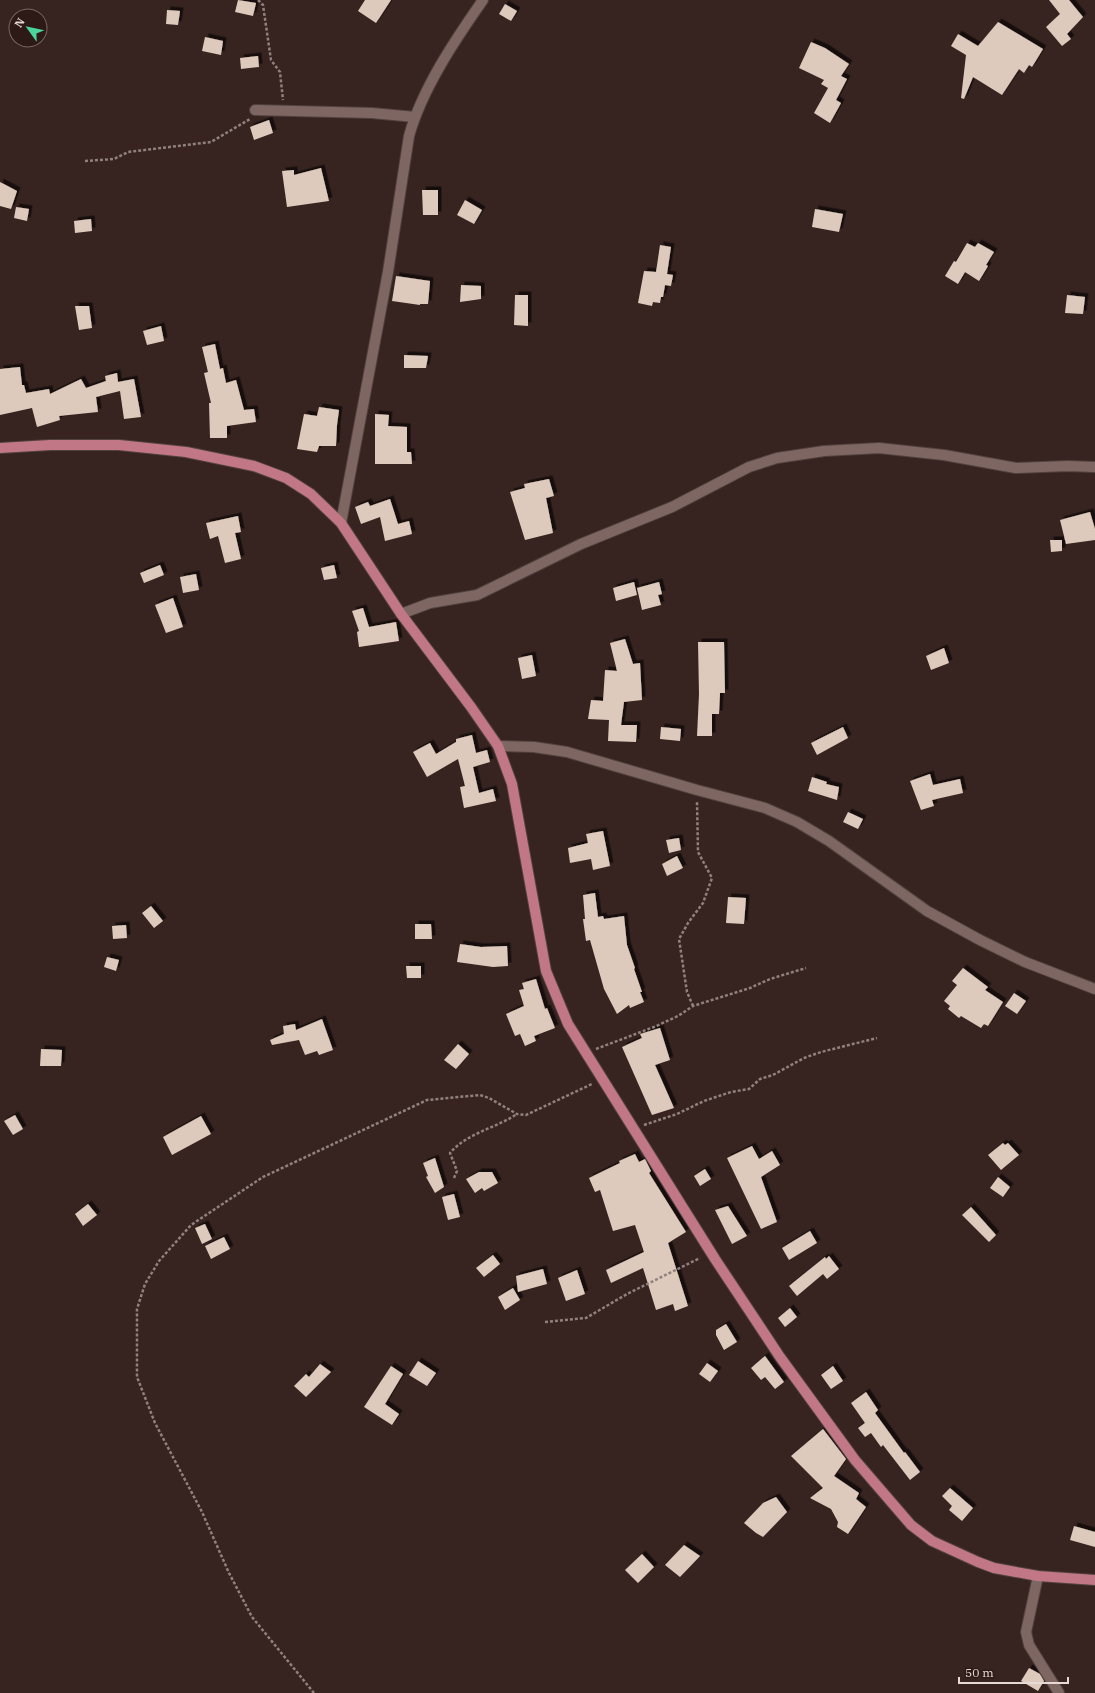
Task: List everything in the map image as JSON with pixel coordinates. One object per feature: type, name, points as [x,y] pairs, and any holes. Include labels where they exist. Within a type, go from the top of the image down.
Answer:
[{"type":"main road","points":[[0,448],[50,445],[119,445],[186,452],[254,466],[286,478],[311,494],[341,523],[401,614],[471,707],[498,746],[512,784],[546,971],[568,1024],[715,1259],[780,1357],[855,1460],[911,1525],[932,1541],[994,1568],[1038,1576],[1095,1580]]},
{"type":"street","points":[[341,523],[388,272],[409,136],[425,94],[466,25],[483,0]]},
{"type":"street","points":[[260,110],[372,113],[415,117]]},
{"type":"street","points":[[401,614],[430,603],[477,595],[581,544],[672,507],[749,467],[777,458],[824,451],[879,448],[944,455],[1016,468],[1068,466],[1095,467]]},
{"type":"street","points":[[498,746],[534,747],[567,752],[765,808],[796,822],[829,841],[927,911],[980,940],[1025,962],[1095,989]]},
{"type":"street","points":[[1038,1576],[1026,1632],[1027,1639],[1036,1658],[1059,1693]]},
{"type":"path","points":[[258,0],[263,5],[271,60],[280,72],[284,110]]},
{"type":"path","points":[[86,161],[114,159],[128,152],[211,142],[251,119],[260,110]]},
{"type":"path","points":[[693,1006],[687,992],[679,939],[688,923],[703,903],[712,878],[698,852],[697,790]]},
{"type":"path","points":[[586,1053],[654,1027],[678,1016],[693,1006],[806,968]]},
{"type":"path","points":[[634,1128],[678,1114],[704,1101],[730,1092],[749,1089],[760,1079],[773,1075],[804,1058],[821,1052],[877,1038]]},
{"type":"path","points":[[314,1693],[252,1617],[229,1574],[202,1512],[155,1423],[137,1378],[137,1309],[145,1284],[159,1261],[191,1225],[263,1177],[427,1100],[480,1095],[489,1098],[517,1114],[526,1114],[603,1079]]},
{"type":"path","points":[[454,1178],[457,1171],[450,1153],[457,1145],[489,1128],[505,1122],[517,1114]]},
{"type":"path","points":[[545,1322],[586,1318],[627,1294],[681,1266],[700,1258],[715,1259]]},
{"type":"building","points":[[238,0],[256,3],[253,16],[235,12]]},
{"type":"building","points":[[365,0],[391,0],[376,23],[358,11]]},
{"type":"building","points":[[1049,0],[1069,0],[1083,17],[1067,34],[1071,39],[1062,46],[1046,27],[1060,14]]},
{"type":"building","points":[[505,4],[517,11],[511,21],[499,14]]},
{"type":"building","points":[[167,10],[180,11],[178,25],[166,24]]},
{"type":"building","points":[[998,22],[1043,49],[1032,67],[1029,65],[1024,73],[1019,69],[1002,95],[973,77],[964,99],[961,98],[966,55],[951,46],[958,34],[978,46]]},
{"type":"building","points":[[205,37],[223,41],[221,55],[202,51]]},
{"type":"building","points":[[811,42],[825,48],[849,64],[841,76],[847,79],[836,100],[841,103],[830,123],[814,113],[828,88],[821,84],[824,80],[799,68]]},
{"type":"building","points":[[258,56],[259,67],[241,69],[240,58]]},
{"type":"building","points":[[269,120],[273,133],[254,140],[250,127]]},
{"type":"building","points":[[321,168],[329,201],[287,207],[282,171],[294,170],[294,175]]},
{"type":"building","points":[[0,182],[17,191],[11,209],[0,206]]},
{"type":"building","points":[[422,190],[438,190],[438,215],[423,215]]},
{"type":"building","points":[[465,200],[482,210],[474,224],[457,215]]},
{"type":"building","points":[[16,207],[29,209],[27,221],[14,218]]},
{"type":"building","points":[[815,209],[843,214],[839,232],[812,227]]},
{"type":"building","points":[[91,219],[92,231],[75,233],[74,221]]},
{"type":"building","points":[[967,243],[975,247],[978,243],[994,252],[979,281],[965,272],[958,284],[945,276],[954,261],[956,262]]},
{"type":"building","points":[[660,245],[671,247],[667,274],[673,275],[671,286],[665,285],[663,297],[661,297],[660,303],[653,302],[652,306],[638,303],[644,271],[656,272]]},
{"type":"building","points":[[396,276],[430,281],[428,304],[420,305],[392,301]]},
{"type":"building","points":[[461,285],[481,286],[481,299],[460,302]]},
{"type":"building","points":[[515,295],[528,295],[528,326],[514,325]]},
{"type":"building","points":[[1067,295],[1085,297],[1083,314],[1065,313]]},
{"type":"building","points":[[75,306],[89,306],[92,328],[79,330]]},
{"type":"building","points":[[161,326],[164,341],[147,345],[143,331]]},
{"type":"building","points":[[215,344],[220,369],[223,368],[226,383],[236,380],[244,410],[254,409],[256,422],[227,426],[227,438],[210,438],[209,403],[211,403],[204,373],[208,372],[202,347]]},
{"type":"building","points":[[404,355],[428,356],[426,368],[404,368]]},
{"type":"building","points":[[20,367],[22,385],[24,385],[26,393],[49,389],[50,394],[81,379],[86,388],[106,381],[105,376],[117,373],[118,382],[134,379],[141,417],[124,419],[120,391],[96,397],[98,412],[59,416],[60,420],[37,427],[32,408],[0,415],[0,369]]},
{"type":"building","points":[[319,407],[339,410],[336,446],[319,446],[317,452],[297,449],[304,414],[317,416]]},
{"type":"building","points":[[375,414],[389,415],[388,426],[407,427],[407,452],[411,452],[412,464],[375,464]]},
{"type":"building","points":[[549,479],[554,496],[546,498],[553,533],[525,540],[510,492],[525,488],[524,484]]},
{"type":"building","points":[[390,499],[398,524],[409,521],[412,534],[385,541],[380,517],[361,524],[355,507],[368,502],[370,506]]},
{"type":"building","points":[[1090,512],[1095,529],[1095,540],[1066,544],[1060,520]]},
{"type":"building","points":[[238,516],[241,532],[235,533],[241,559],[225,563],[218,536],[210,539],[206,523]]},
{"type":"building","points":[[1050,540],[1062,540],[1062,551],[1051,552]]},
{"type":"building","points":[[160,565],[164,575],[144,583],[140,573]]},
{"type":"building","points":[[334,565],[337,578],[324,580],[321,568]]},
{"type":"building","points":[[196,574],[199,590],[183,593],[180,577]]},
{"type":"building","points":[[634,582],[637,595],[616,601],[613,588]]},
{"type":"building","points":[[659,582],[662,594],[658,595],[661,605],[642,610],[637,588]]},
{"type":"building","points":[[173,598],[183,627],[166,633],[155,605]]},
{"type":"building","points":[[363,608],[369,627],[396,622],[399,641],[359,647],[357,632],[359,631],[352,611]]},
{"type":"building","points":[[625,639],[633,664],[640,663],[642,700],[624,702],[621,725],[637,725],[636,742],[608,741],[609,720],[588,719],[591,700],[603,701],[605,670],[617,671],[610,643]]},
{"type":"building","points":[[698,642],[724,642],[725,693],[720,693],[719,714],[712,714],[712,736],[697,736],[699,694]]},
{"type":"building","points":[[944,648],[949,663],[931,670],[926,656]]},
{"type":"building","points":[[532,655],[536,676],[522,679],[518,658]]},
{"type":"building","points":[[661,727],[681,729],[680,741],[660,739]]},
{"type":"building","points":[[843,727],[848,738],[817,755],[811,743]]},
{"type":"building","points":[[472,735],[476,753],[487,750],[490,762],[473,767],[479,793],[493,789],[496,801],[464,808],[460,787],[465,786],[458,759],[427,777],[413,752],[430,743],[436,754],[456,742],[456,739]]},
{"type":"building","points":[[930,774],[933,785],[960,779],[963,793],[932,800],[934,806],[921,810],[910,781]]},
{"type":"building","points":[[812,777],[827,782],[826,784],[839,787],[837,800],[808,791]]},
{"type":"building","points":[[848,812],[863,819],[858,829],[843,822]]},
{"type":"building","points":[[603,831],[610,866],[593,870],[591,859],[570,863],[568,848],[588,843],[586,834]]},
{"type":"building","points":[[679,838],[681,850],[669,853],[666,840]]},
{"type":"building","points":[[677,856],[683,868],[667,876],[662,864]]},
{"type":"building","points":[[595,893],[598,917],[603,916],[604,919],[624,916],[627,945],[644,1002],[630,1008],[629,1005],[617,1014],[604,989],[590,940],[586,941],[583,919],[585,919],[583,895]]},
{"type":"building","points":[[728,897],[746,898],[744,924],[726,923]]},
{"type":"building","points":[[151,906],[163,921],[154,928],[142,913]]},
{"type":"building","points":[[415,924],[431,924],[432,939],[415,939]]},
{"type":"building","points":[[126,925],[127,938],[113,939],[112,926]]},
{"type":"building","points":[[460,944],[481,947],[507,946],[508,966],[493,967],[457,962]]},
{"type":"building","points":[[107,957],[119,960],[116,971],[104,967]]},
{"type":"building","points":[[406,966],[421,966],[421,978],[407,978]]},
{"type":"building","points":[[963,968],[988,987],[985,990],[1003,1002],[988,1026],[984,1024],[981,1028],[961,1016],[959,1018],[948,1009],[950,1006],[944,1001],[957,985],[952,981]]},
{"type":"building","points":[[536,979],[545,1009],[547,1008],[555,1028],[534,1036],[536,1041],[525,1046],[520,1034],[515,1036],[506,1014],[524,1006],[519,990],[524,989],[522,983]]},
{"type":"building","points":[[1014,993],[1026,1001],[1017,1014],[1005,1006]]},
{"type":"building","points":[[322,1019],[333,1050],[319,1055],[317,1051],[305,1055],[299,1040],[272,1045],[270,1040],[284,1034],[283,1026],[295,1024],[296,1030]]},
{"type":"building","points":[[660,1028],[670,1060],[655,1065],[674,1108],[652,1115],[622,1047],[642,1038],[640,1034]]},
{"type":"building","points":[[458,1044],[469,1054],[456,1069],[444,1060]]},
{"type":"building","points":[[41,1049],[62,1050],[61,1066],[40,1066]]},
{"type":"building","points":[[15,1115],[23,1129],[13,1135],[4,1121]]},
{"type":"building","points":[[201,1116],[211,1134],[172,1155],[163,1137]]},
{"type":"building","points":[[1003,1143],[1005,1145],[1008,1143],[1019,1155],[1001,1170],[988,1155]]},
{"type":"building","points":[[752,1146],[759,1159],[772,1151],[780,1165],[761,1177],[777,1222],[761,1229],[727,1158]]},
{"type":"building","points":[[635,1154],[639,1162],[645,1159],[651,1171],[649,1173],[686,1232],[668,1243],[688,1306],[675,1311],[673,1304],[656,1310],[643,1268],[611,1283],[606,1270],[644,1252],[635,1225],[613,1231],[600,1190],[595,1192],[589,1178]]},
{"type":"building","points":[[435,1158],[444,1187],[435,1193],[426,1177],[428,1176],[423,1163]]},
{"type":"building","points":[[705,1169],[711,1179],[700,1186],[694,1176]]},
{"type":"building","points":[[479,1172],[492,1172],[498,1183],[484,1191],[482,1188],[475,1193],[466,1179]]},
{"type":"building","points":[[998,1177],[1010,1187],[1003,1197],[990,1188]]},
{"type":"building","points":[[454,1194],[460,1217],[448,1220],[442,1197]]},
{"type":"building","points":[[88,1204],[97,1215],[83,1226],[75,1214]]},
{"type":"building","points":[[728,1206],[747,1236],[732,1244],[715,1210]]},
{"type":"building","points":[[971,1207],[996,1235],[989,1242],[962,1215]]},
{"type":"building","points":[[205,1224],[212,1239],[202,1244],[195,1228]]},
{"type":"building","points":[[810,1231],[817,1243],[789,1260],[782,1248]]},
{"type":"building","points":[[224,1237],[230,1249],[211,1259],[205,1246]]},
{"type":"building","points":[[493,1255],[500,1264],[484,1277],[476,1268]]},
{"type":"building","points":[[829,1256],[839,1269],[827,1279],[823,1274],[797,1296],[789,1286],[825,1257],[826,1259]]},
{"type":"building","points":[[543,1269],[547,1284],[518,1292],[516,1276]]},
{"type":"building","points":[[577,1270],[585,1294],[566,1301],[558,1278]]},
{"type":"building","points":[[513,1288],[520,1300],[505,1310],[498,1297]]},
{"type":"building","points":[[790,1308],[797,1317],[785,1327],[778,1318]]},
{"type":"building","points":[[726,1324],[737,1342],[724,1350],[716,1335],[716,1330]]},
{"type":"building","points":[[765,1356],[784,1382],[775,1389],[765,1377],[761,1380],[751,1368]]},
{"type":"building","points":[[418,1361],[436,1373],[427,1386],[409,1375]]},
{"type":"building","points":[[707,1363],[718,1371],[710,1382],[699,1374]]},
{"type":"building","points":[[320,1364],[331,1372],[306,1397],[294,1386],[306,1374],[309,1377]]},
{"type":"building","points":[[391,1366],[403,1374],[385,1404],[399,1414],[392,1425],[364,1407]]},
{"type":"building","points":[[833,1366],[843,1381],[831,1389],[821,1375]]},
{"type":"building","points":[[866,1392],[878,1410],[875,1413],[920,1472],[910,1480],[883,1445],[881,1447],[871,1433],[865,1437],[858,1428],[865,1423],[851,1403]]},
{"type":"building","points":[[823,1429],[846,1459],[834,1476],[859,1493],[856,1499],[866,1507],[848,1534],[837,1527],[838,1522],[831,1509],[810,1498],[823,1488],[791,1456]]},
{"type":"building","points":[[950,1488],[973,1508],[962,1521],[949,1510],[952,1506],[942,1496]]},
{"type":"building","points":[[776,1497],[787,1512],[763,1537],[744,1523],[763,1503]]},
{"type":"building","points":[[1074,1526],[1095,1532],[1095,1547],[1070,1540]]},
{"type":"building","points":[[684,1545],[700,1556],[680,1577],[665,1565]]},
{"type":"building","points":[[642,1554],[654,1567],[638,1583],[625,1570]]},
{"type":"building","points":[[1029,1668],[1040,1674],[1044,1681],[1038,1691],[1021,1681]]}]
